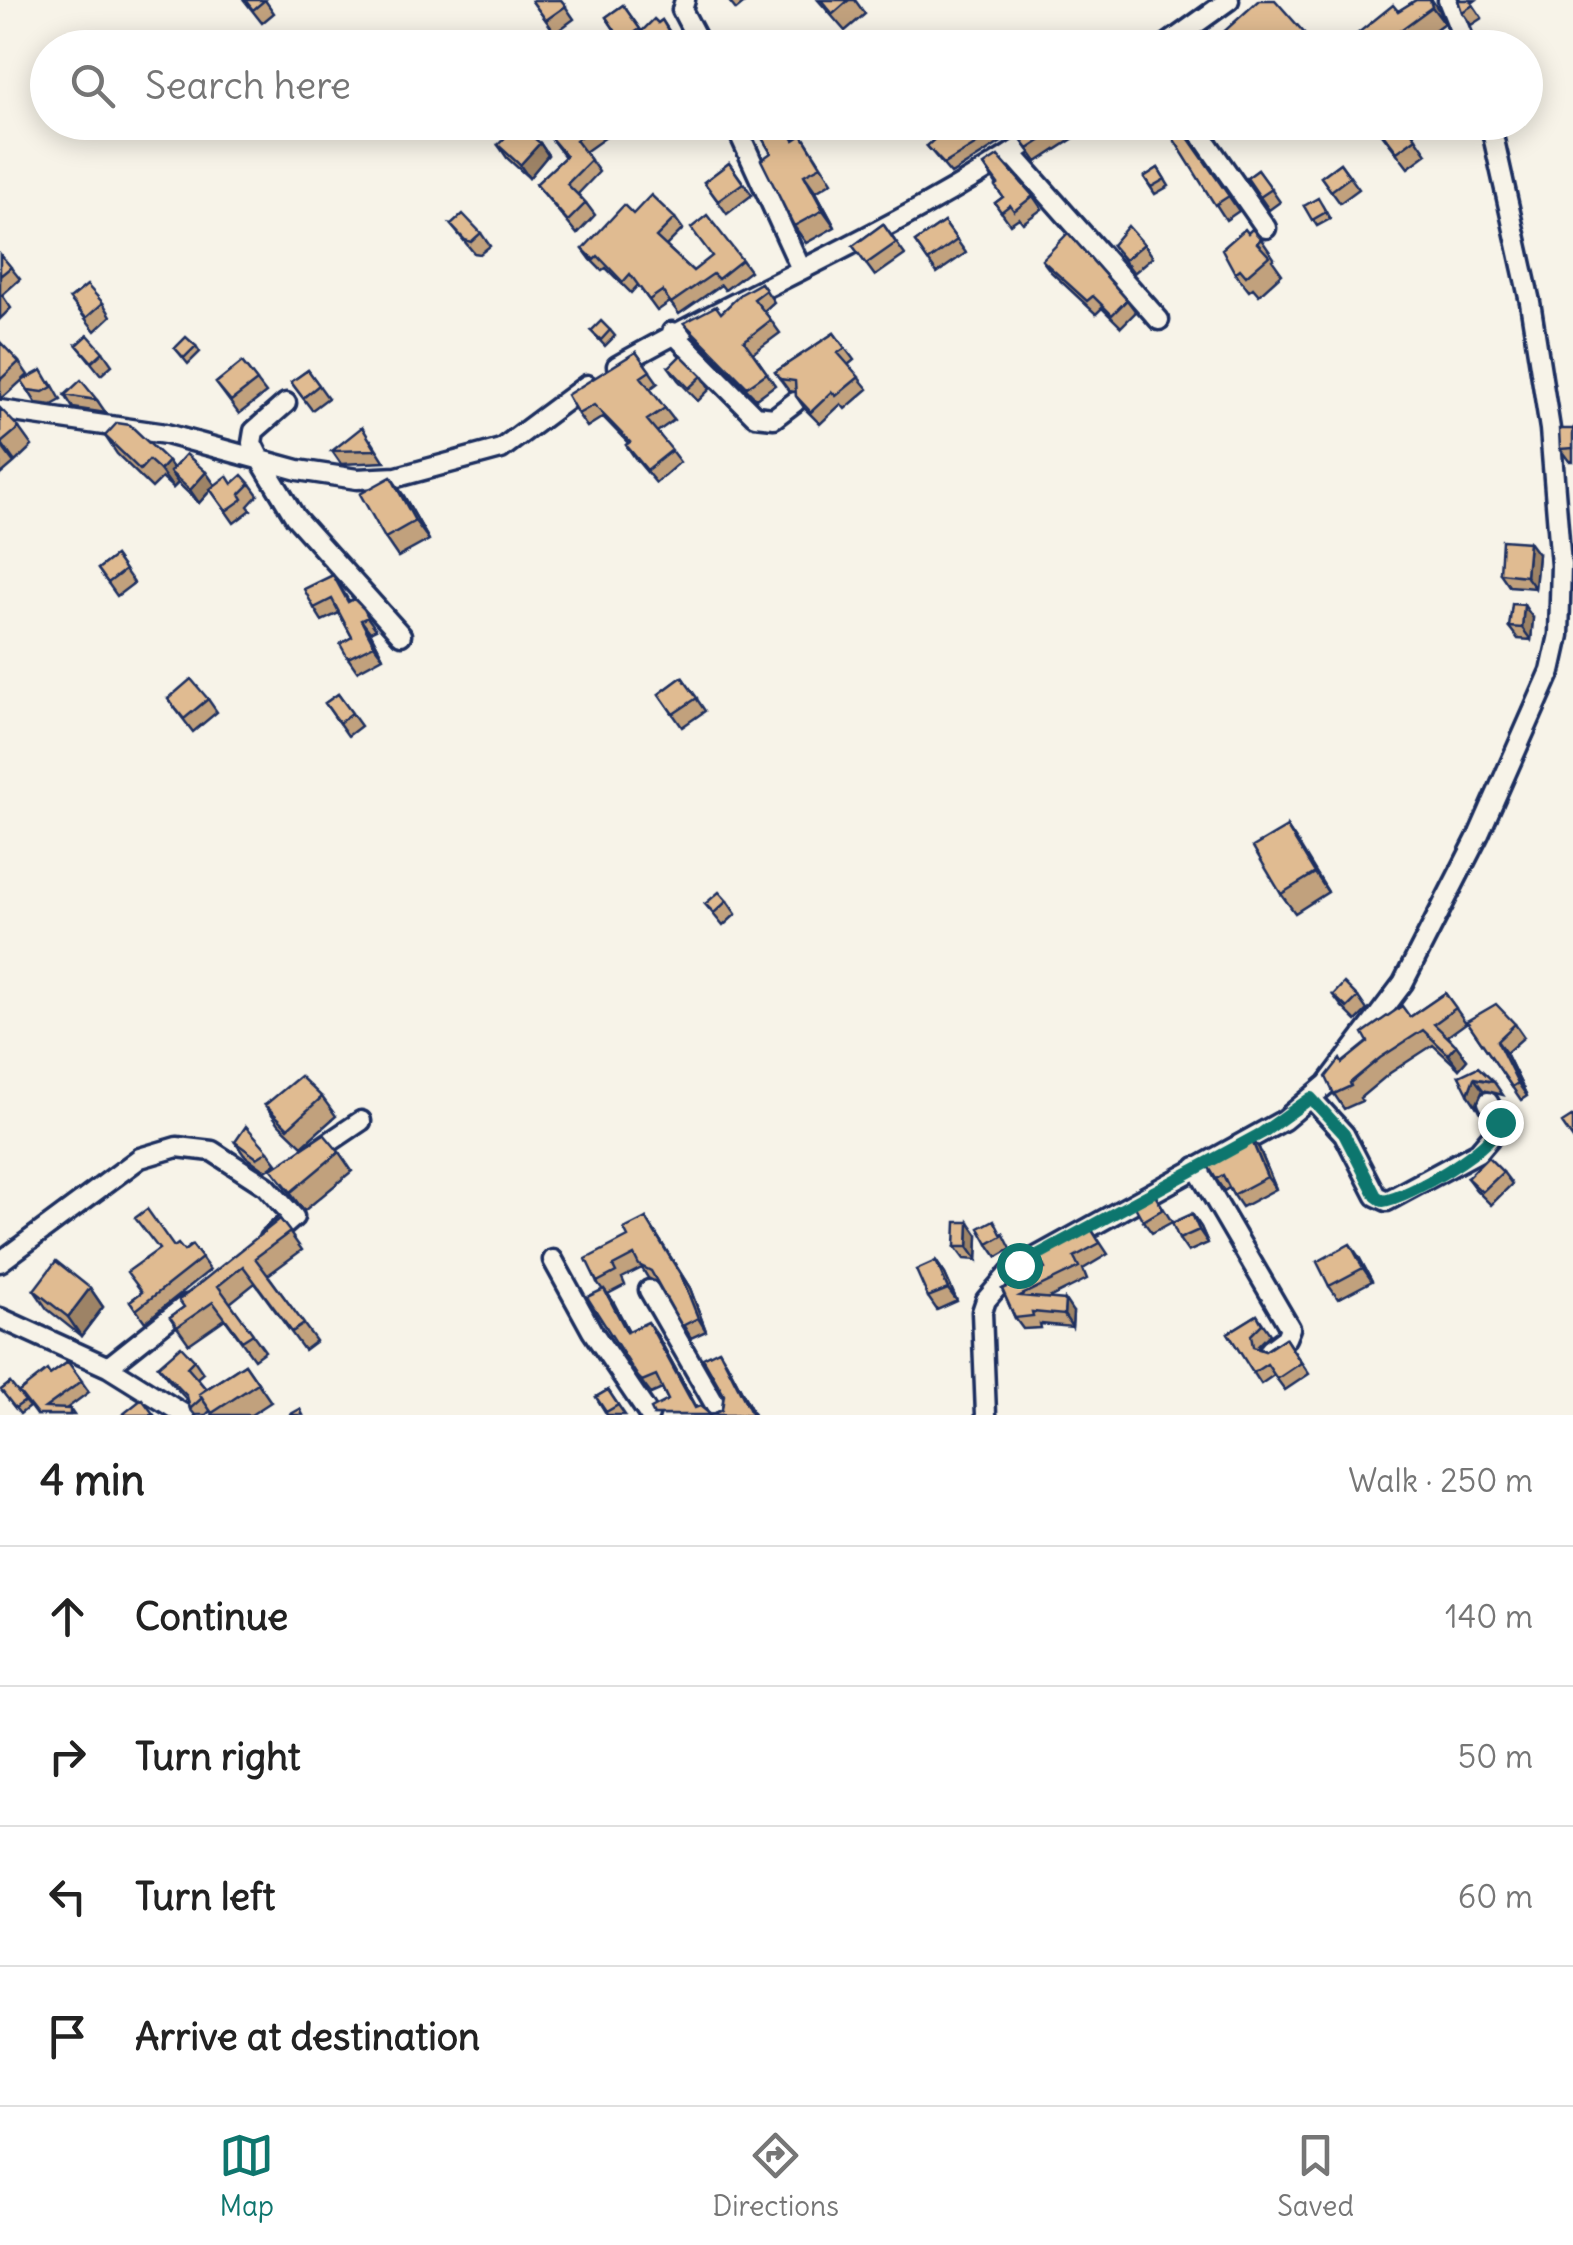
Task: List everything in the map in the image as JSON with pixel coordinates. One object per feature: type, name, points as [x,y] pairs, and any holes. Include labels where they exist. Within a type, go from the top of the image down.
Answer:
[{"type":"street","points":[[684,0],[682,10],[693,30]]},
{"type":"street","points":[[1180,30],[1203,8],[1229,0]]},
{"type":"street","points":[[1448,0],[1460,30]]},
{"type":"street","points":[[742,140],[800,269]]},
{"type":"street","points":[[0,410],[166,434],[261,461],[357,478],[397,477],[480,457],[501,449],[553,408],[672,332],[800,269],[1032,140]]},
{"type":"street","points":[[1205,140],[1266,228]]},
{"type":"street","points":[[986,1415],[982,1312],[997,1288],[1026,1261],[1273,1126],[1311,1098],[1394,998],[1446,903],[1519,745],[1556,652],[1559,538],[1550,428],[1533,320],[1494,140]]},
{"type":"street","points":[[1013,154],[1158,320]]},
{"type":"street","points":[[672,332],[755,416],[774,418],[794,402]]},
{"type":"street","points":[[286,403],[254,432],[252,443],[295,517],[401,635]]},
{"type":"street","points":[[1559,538],[1573,519]]},
{"type":"street","points":[[1311,1098],[1344,1134],[1376,1196],[1386,1201],[1478,1152],[1500,1126],[1488,1102]]},
{"type":"street","points":[[282,1175],[360,1121]]},
{"type":"street","points":[[0,1262],[140,1158],[176,1147],[212,1151],[282,1175]]},
{"type":"street","points":[[1196,1167],[1290,1328],[1286,1338],[1270,1350]]},
{"type":"street","points":[[260,1245],[294,1217],[282,1175]]},
{"type":"street","points":[[553,1260],[592,1331],[649,1415]]},
{"type":"street","points":[[649,1290],[721,1415]]},
{"type":"street","points":[[108,1367],[200,1294]]},
{"type":"street","points":[[5,1326],[108,1367],[185,1415]]},
{"type":"building","points":[[245,0],[265,0],[253,10]]},
{"type":"building","points":[[533,0],[561,0],[566,6],[546,20]]},
{"type":"building","points":[[821,0],[849,0],[833,14]]},
{"type":"building","points":[[1259,0],[1275,0],[1302,30],[1226,30]]},
{"type":"building","points":[[1416,0],[1430,0],[1432,7],[1401,30],[1362,30],[1393,5],[1398,11]]},
{"type":"building","points":[[1458,0],[1470,0],[1473,5],[1462,12]]},
{"type":"building","points":[[623,5],[640,29],[615,30],[606,17]]},
{"type":"building","points":[[654,19],[658,23],[662,20],[668,30],[643,30]]},
{"type":"building","points":[[503,140],[540,143],[520,165],[498,145]]},
{"type":"building","points":[[553,140],[576,140],[591,160],[567,184],[586,203],[568,221],[536,184],[566,156]]},
{"type":"building","points":[[763,140],[805,140],[821,166],[804,175],[823,210],[794,226],[761,160],[771,153]]},
{"type":"building","points":[[934,140],[983,140],[944,164],[927,146]]},
{"type":"building","points":[[1024,140],[1042,140],[1028,149]]},
{"type":"building","points":[[1174,140],[1190,140],[1229,196],[1215,205]]},
{"type":"building","points":[[1388,140],[1413,140],[1397,152]]},
{"type":"building","points":[[998,156],[1033,196],[1014,211],[1010,205],[1001,212],[995,203],[1003,197],[984,165]]},
{"type":"building","points":[[729,163],[743,183],[718,201],[704,182]]},
{"type":"building","points":[[1340,163],[1350,177],[1331,191],[1321,177]]},
{"type":"building","points":[[1158,168],[1165,179],[1151,187],[1144,177]]},
{"type":"building","points":[[1258,170],[1272,189],[1260,197],[1247,178]]},
{"type":"building","points":[[651,195],[675,218],[656,237],[693,271],[712,256],[691,228],[707,215],[742,260],[718,279],[713,274],[671,303],[662,291],[649,300],[630,274],[623,282],[598,256],[594,260],[583,249],[624,205],[633,214]]},
{"type":"building","points":[[1318,198],[1326,212],[1312,220],[1304,206]]},
{"type":"building","points":[[463,214],[481,233],[471,242],[451,225]]},
{"type":"building","points":[[944,222],[957,240],[928,261],[915,242]]},
{"type":"building","points":[[883,224],[896,243],[866,264],[853,246]]},
{"type":"building","points":[[1128,226],[1144,244],[1125,260],[1112,245]]},
{"type":"building","points":[[1245,229],[1248,233],[1252,229],[1261,239],[1257,243],[1269,256],[1246,276],[1240,269],[1235,273],[1222,249]]},
{"type":"building","points":[[1068,233],[1127,300],[1112,315],[1093,296],[1087,301],[1042,260]]},
{"type":"building","points":[[0,254],[11,267],[0,276]]},
{"type":"building","points":[[761,283],[766,290],[754,299],[771,320],[744,341],[767,373],[747,387],[684,323],[716,306],[721,313],[741,294]]},
{"type":"building","points":[[87,285],[103,303],[86,318],[70,299]]},
{"type":"building","points":[[601,321],[610,330],[601,340],[591,331]]},
{"type":"building","points":[[834,333],[845,348],[838,353],[859,377],[836,396],[832,392],[811,412],[796,396],[795,381],[780,379],[775,372]]},
{"type":"building","points":[[88,335],[103,352],[92,362],[77,345]]},
{"type":"building","points":[[186,337],[196,346],[184,358],[175,348]]},
{"type":"building","points":[[0,342],[19,362],[0,380]]},
{"type":"building","points":[[636,352],[650,371],[641,377],[665,408],[647,420],[672,450],[647,470],[626,445],[630,442],[594,405],[578,414],[567,395]]},
{"type":"building","points":[[681,355],[702,376],[689,388],[669,367]]},
{"type":"building","points":[[242,362],[257,381],[231,401],[216,383]]},
{"type":"building","points":[[42,370],[52,387],[43,392],[28,390],[22,381]]},
{"type":"building","points":[[308,370],[319,385],[303,398],[291,382]]},
{"type":"building","points":[[81,380],[97,400],[65,395]]},
{"type":"building","points":[[0,408],[19,428],[1,443],[0,441]]},
{"type":"building","points":[[117,423],[130,425],[168,461],[160,470],[149,460],[140,470],[105,436]]},
{"type":"building","points":[[362,427],[376,450],[332,451]]},
{"type":"building","points":[[1559,429],[1573,429],[1573,448],[1560,449]]},
{"type":"building","points":[[186,454],[206,472],[190,490],[170,472]]},
{"type":"building","points":[[242,475],[250,484],[240,494],[243,499],[226,511],[210,489],[227,476],[232,484]]},
{"type":"building","points":[[391,477],[415,521],[385,538],[360,494]]},
{"type":"building","points":[[1502,540],[1529,542],[1526,576],[1500,573]]},
{"type":"building","points":[[115,556],[125,570],[108,583],[98,569]]},
{"type":"building","points":[[333,575],[348,602],[354,599],[364,609],[368,617],[361,620],[374,645],[348,658],[340,644],[352,637],[332,599],[314,608],[304,589]]},
{"type":"building","points":[[1512,604],[1524,605],[1522,628],[1509,627]]},
{"type":"building","points":[[682,677],[697,698],[673,714],[659,694]]},
{"type":"building","points":[[191,679],[208,699],[184,719],[168,699]]},
{"type":"building","points":[[338,694],[352,713],[339,723],[325,703]]},
{"type":"building","points":[[1287,827],[1315,873],[1281,894],[1253,847]]},
{"type":"building","points":[[719,892],[727,901],[714,913],[705,904]]},
{"type":"building","points":[[1344,983],[1358,997],[1347,1008],[1333,995]]},
{"type":"building","points":[[1445,993],[1456,1008],[1434,1024],[1456,1045],[1448,1054],[1423,1030],[1380,1058],[1351,1086],[1334,1094],[1326,1077],[1340,1059],[1342,1063],[1368,1042],[1363,1033],[1402,1006],[1410,1017]]},
{"type":"building","points":[[1496,1004],[1515,1024],[1497,1041],[1518,1083],[1512,1087],[1467,1021]]},
{"type":"building","points":[[1478,1067],[1494,1082],[1474,1078],[1468,1094],[1459,1076]]},
{"type":"building","points":[[300,1076],[322,1097],[288,1128],[265,1105]]},
{"type":"building","points":[[1573,1116],[1573,1139],[1562,1123]]},
{"type":"building","points":[[246,1126],[268,1151],[257,1158],[235,1142]]},
{"type":"building","points":[[324,1134],[339,1152],[291,1192],[272,1169]]},
{"type":"building","points":[[1250,1136],[1267,1177],[1233,1195],[1223,1175],[1216,1179],[1205,1161]]},
{"type":"building","points":[[1488,1157],[1503,1172],[1482,1192],[1467,1178]]},
{"type":"building","points":[[1152,1190],[1163,1209],[1143,1221],[1132,1201]]},
{"type":"building","points":[[147,1209],[174,1247],[178,1244],[184,1251],[192,1245],[202,1258],[136,1310],[130,1301],[142,1292],[127,1272],[159,1249],[135,1218]]},
{"type":"building","points":[[1192,1214],[1199,1230],[1179,1239],[1172,1223]]},
{"type":"building","points":[[646,1218],[681,1275],[698,1318],[682,1326],[651,1271],[639,1265],[634,1255],[613,1266],[616,1272],[597,1282],[586,1259],[628,1237],[624,1229]]},
{"type":"building","points":[[280,1219],[290,1232],[255,1258],[304,1324],[292,1332],[243,1266],[218,1286],[253,1334],[242,1341],[213,1302],[177,1327],[170,1317],[184,1307],[179,1300]]},
{"type":"building","points":[[994,1220],[1002,1236],[988,1244],[979,1228]]},
{"type":"building","points":[[956,1222],[969,1222],[968,1247],[955,1247]]},
{"type":"building","points":[[1090,1227],[1100,1243],[1074,1257],[1079,1267],[1020,1296],[1065,1300],[1064,1315],[1032,1312],[1033,1316],[1015,1318],[1002,1289],[1045,1269],[1038,1255]]},
{"type":"building","points":[[1350,1244],[1363,1268],[1329,1286],[1317,1262]]},
{"type":"building","points":[[56,1261],[90,1288],[68,1317],[34,1290]]},
{"type":"building","points":[[936,1261],[948,1289],[928,1297],[916,1270]]},
{"type":"building","points":[[604,1289],[627,1332],[648,1322],[695,1408],[700,1406],[711,1415],[654,1415],[651,1409],[668,1400],[656,1375],[642,1381],[638,1377],[587,1297]]},
{"type":"building","points":[[1257,1315],[1262,1324],[1251,1335],[1253,1347],[1265,1351],[1285,1338],[1301,1363],[1277,1379],[1267,1364],[1253,1373],[1228,1333]]},
{"type":"building","points":[[181,1346],[194,1360],[187,1367],[206,1389],[190,1409],[187,1396],[158,1366]]},
{"type":"building","points":[[719,1350],[752,1415],[711,1415],[722,1410],[724,1395],[703,1358]]},
{"type":"building","points":[[68,1362],[82,1381],[45,1408],[70,1409],[70,1415],[37,1415],[19,1392],[47,1370],[50,1375]]},
{"type":"building","points":[[245,1364],[258,1383],[212,1413],[199,1394]]},
{"type":"building","points":[[10,1383],[25,1401],[15,1408],[1,1390]]},
{"type":"building","points":[[608,1390],[618,1405],[606,1412],[596,1397]]},
{"type":"building","points":[[142,1399],[154,1415],[122,1415]]},
{"type":"route","points":[[1019,1265],[1262,1133],[1311,1098],[1344,1134],[1376,1196],[1383,1201],[1392,1200],[1478,1152],[1496,1133],[1500,1122]]}]
